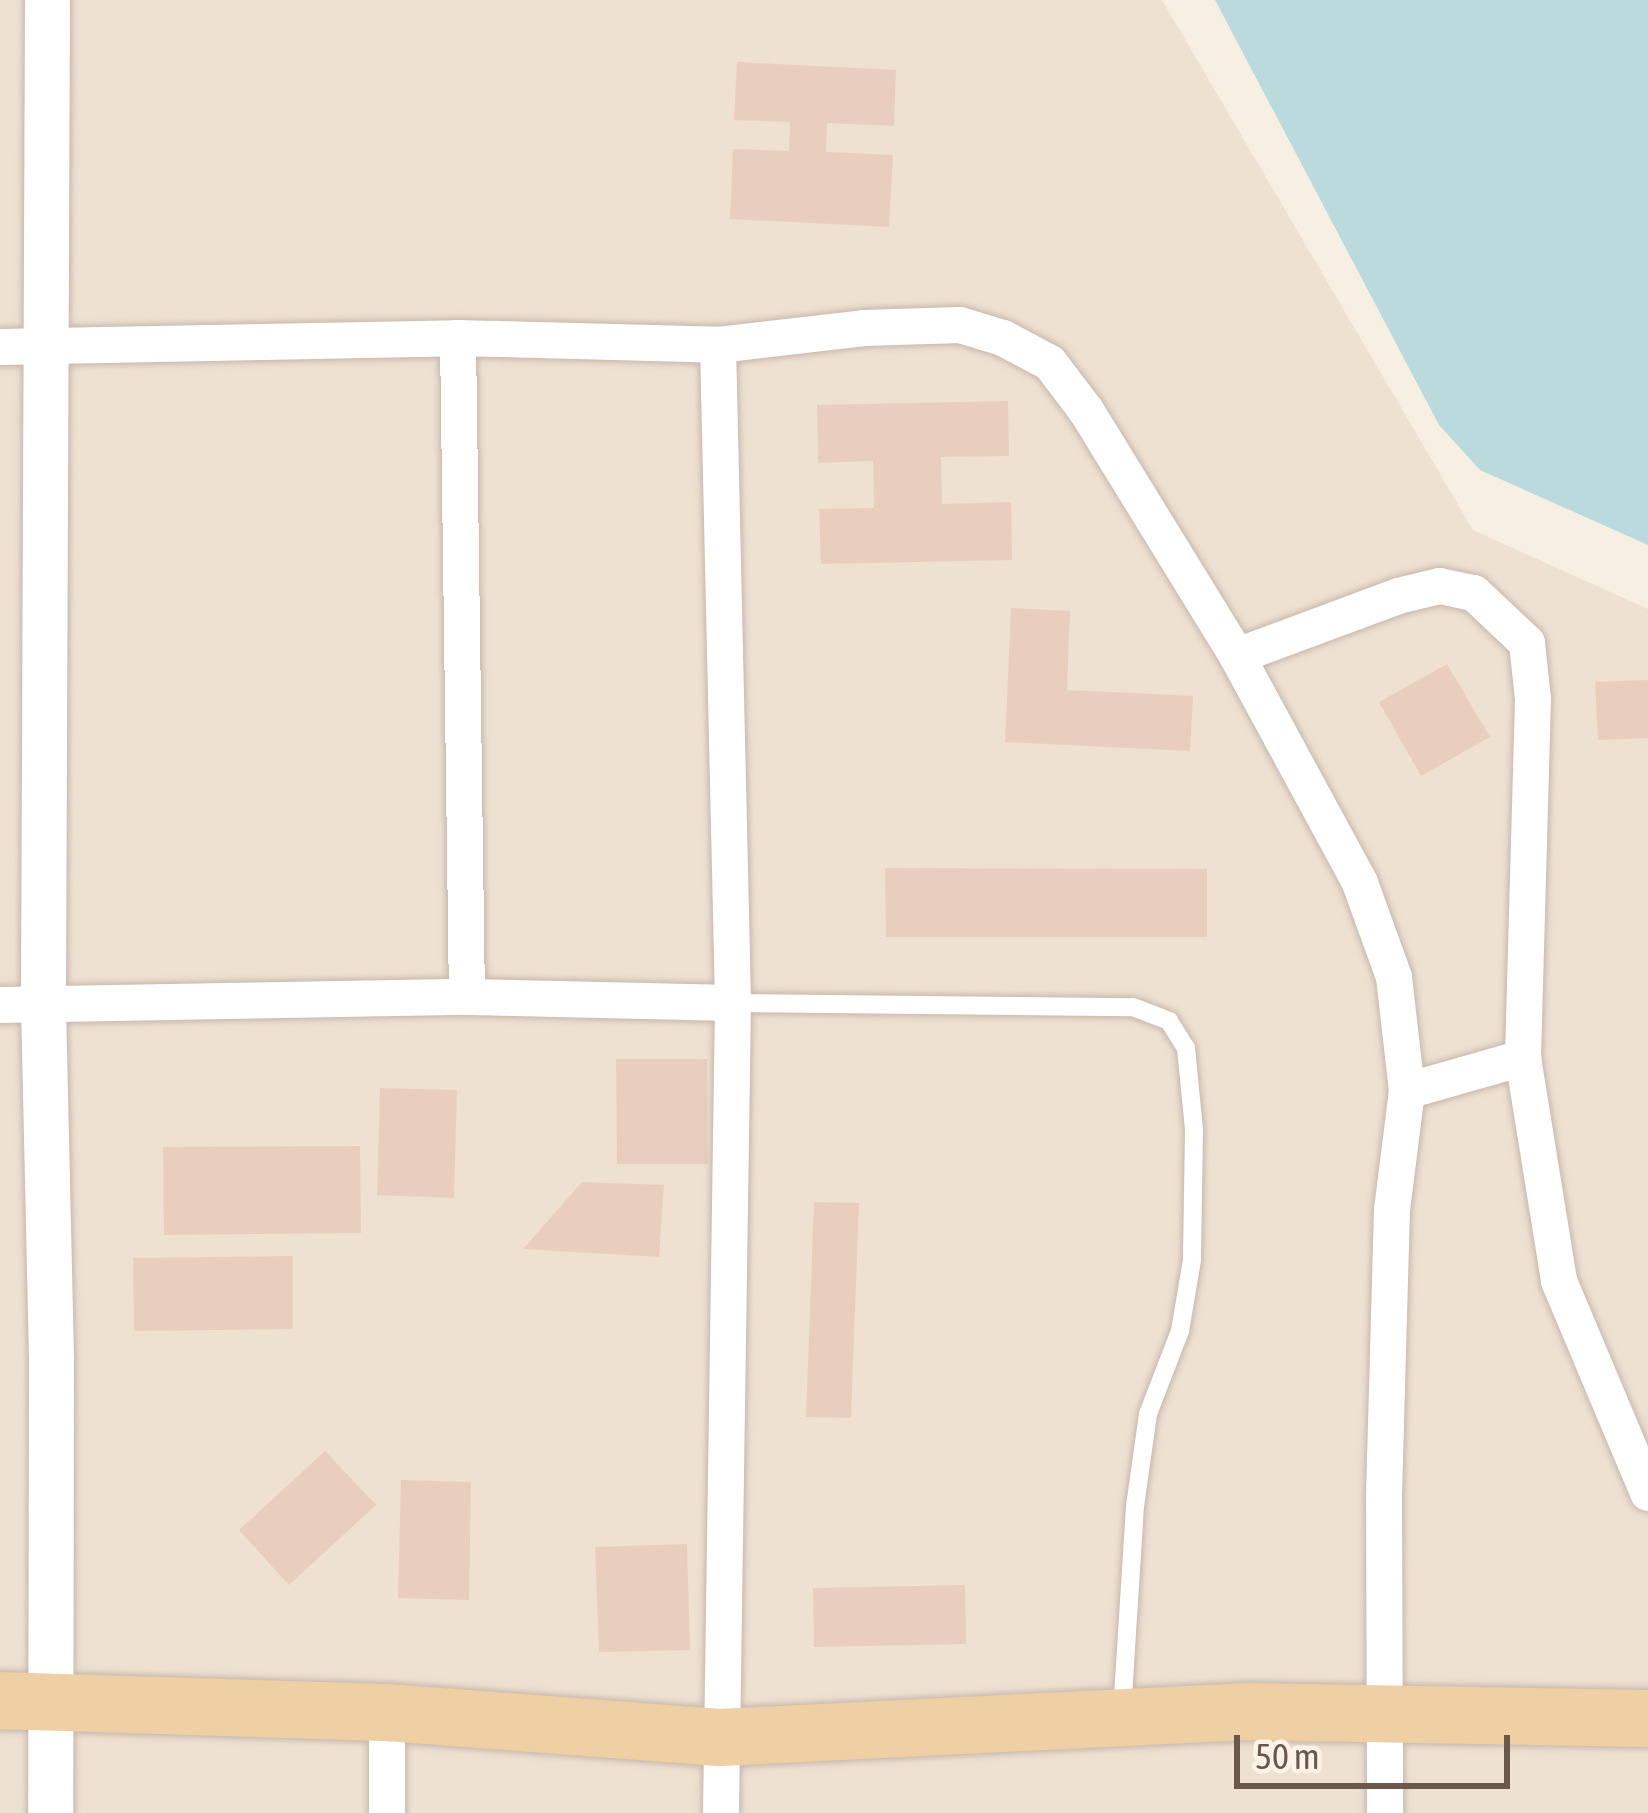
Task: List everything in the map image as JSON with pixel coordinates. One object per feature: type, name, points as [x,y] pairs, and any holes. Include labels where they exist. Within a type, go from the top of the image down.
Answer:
[{"type":"main road","points":[[24,1699],[387,1712],[719,1737],[1384,1710],[1648,1718]]},
{"type":"street","points":[[47,0],[45,348],[21,1005],[51,1361],[24,1699],[50,1813]]},
{"type":"street","points":[[0,347],[458,338],[718,345],[864,328],[959,325],[1003,338],[1050,363],[1088,412],[1237,656],[1360,883],[1394,977],[1407,1090],[1392,1209],[1385,1813]]},
{"type":"street","points":[[458,338],[467,997]]},
{"type":"street","points":[[718,345],[733,1003],[721,1813]]},
{"type":"street","points":[[1237,656],[1398,596],[1440,586],[1474,593],[1527,643],[1533,699],[1523,1058],[1559,1281],[1648,1493]]},
{"type":"street","points":[[21,1005],[467,997],[733,1003]]},
{"type":"street","points":[[1407,1090],[1523,1058]]},
{"type":"street","points":[[387,1712],[387,1813]]},
{"type":"lane","points":[[733,1003],[1133,1007],[1169,1021],[1186,1048],[1194,1130],[1192,1260],[1180,1331],[1148,1414],[1135,1506],[1121,1720]]},
{"type":"shaded area","points":[[0,0],[1162,0],[1473,530],[1648,609],[1648,1813],[0,1813]]},
{"type":"water","points":[[1215,0],[1648,0],[1648,545],[1480,470],[1439,425]]},
{"type":"building","points":[[737,62],[896,70],[894,126],[827,123],[826,152],[893,155],[889,227],[730,219],[733,149],[789,151],[790,122],[734,120]]},
{"type":"building","points":[[1008,401],[1009,456],[941,457],[942,504],[1011,502],[1012,560],[821,564],[819,509],[874,508],[873,461],[818,463],[817,405]]},
{"type":"building","points":[[1011,608],[1070,611],[1067,690],[1193,696],[1190,751],[1005,742]]},
{"type":"building","points":[[1447,664],[1490,737],[1421,776],[1379,702]]},
{"type":"building","points":[[1648,680],[1648,738],[1598,740],[1595,682]]},
{"type":"building","points":[[885,868],[1207,869],[1207,937],[886,937]]},
{"type":"building","points":[[616,1059],[707,1059],[708,1164],[617,1164]]},
{"type":"building","points":[[380,1088],[457,1090],[454,1198],[377,1195]]},
{"type":"building","points":[[360,1146],[361,1233],[164,1235],[163,1147]]},
{"type":"building","points":[[582,1182],[664,1185],[659,1257],[523,1249]]},
{"type":"building","points":[[814,1202],[859,1203],[851,1418],[806,1417]]},
{"type":"building","points":[[293,1256],[293,1329],[134,1331],[133,1258]]},
{"type":"building","points":[[325,1451],[376,1505],[289,1585],[239,1530]]},
{"type":"building","points":[[401,1480],[471,1482],[469,1600],[398,1598]]},
{"type":"building","points":[[687,1544],[690,1650],[599,1652],[595,1547]]},
{"type":"building","points":[[965,1585],[966,1644],[814,1647],[813,1588]]}]
